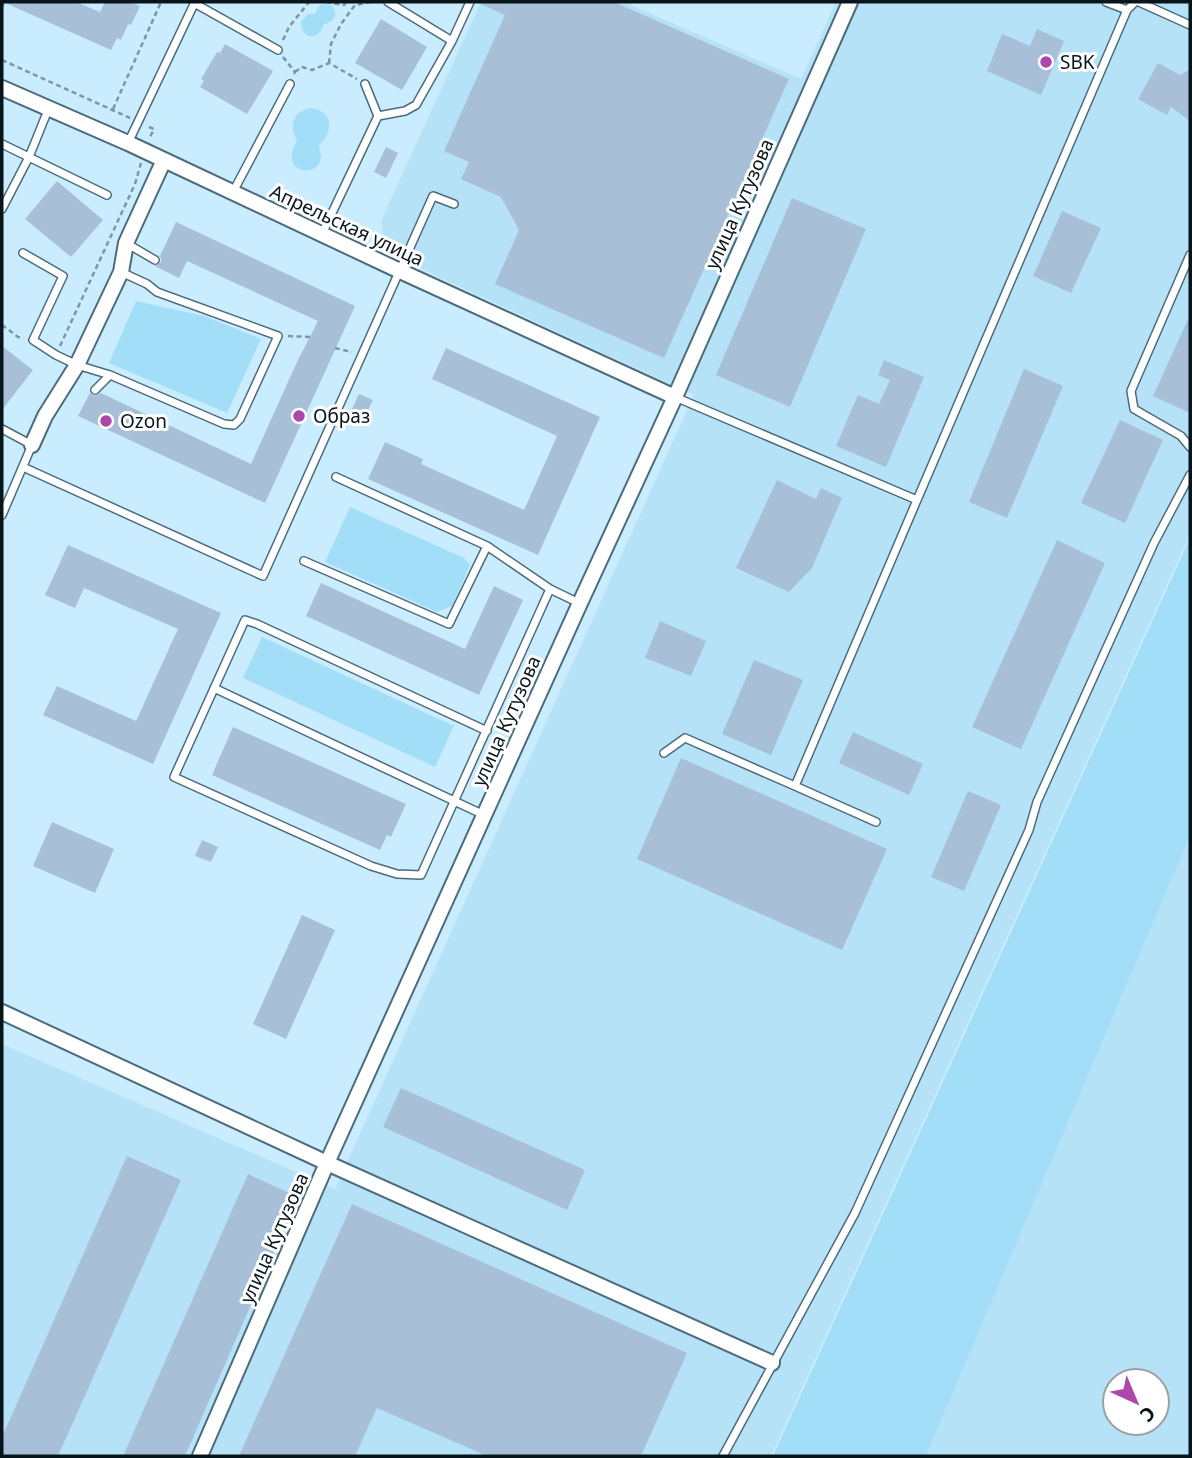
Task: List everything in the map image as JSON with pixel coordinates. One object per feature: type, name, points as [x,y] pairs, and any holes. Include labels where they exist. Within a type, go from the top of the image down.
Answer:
[{"type":"street","name":"улица Кутузова","points":[[200,1456],[327,1163],[675,397],[850,2]]},
{"type":"street","name":"Апрельская улица","points":[[2,88],[128,143],[675,397]]},
{"type":"street","points":[[32,445],[45,416],[77,365],[121,272],[126,243],[164,160]]},
{"type":"street","points":[[2,1012],[327,1163],[772,1363]]},
{"type":"lane","points":[[128,143],[195,2],[278,50]]},
{"type":"lane","points":[[388,2],[452,41]]},
{"type":"lane","points":[[378,116],[405,111],[416,105],[452,41],[470,2]]},
{"type":"lane","points":[[1106,2],[1127,10]]},
{"type":"lane","points":[[795,786],[1127,10],[1137,2],[1190,25]]},
{"type":"lane","points":[[233,192],[290,84]]},
{"type":"lane","points":[[322,233],[378,116],[365,84]]},
{"type":"lane","points":[[2,209],[29,157],[48,110]]},
{"type":"lane","points":[[2,144],[107,195]]},
{"type":"lane","points":[[23,467],[263,576],[433,196],[454,204]]},
{"type":"lane","points":[[126,243],[155,260]]},
{"type":"lane","points":[[23,253],[63,276],[33,340],[77,365],[110,375],[224,424],[234,425],[240,419],[278,336],[157,292],[147,284],[121,272]]},
{"type":"lane","points":[[1190,255],[1131,391],[1134,409],[1181,436],[1190,447]]},
{"type":"lane","points":[[94,390],[110,375]]},
{"type":"lane","points":[[675,397],[917,500]]},
{"type":"lane","points":[[2,429],[32,445],[2,515]]},
{"type":"lane","points":[[723,1456],[855,1213],[1029,830],[1037,802],[1154,543],[1190,475]]},
{"type":"lane","points":[[336,477],[487,546],[550,589],[580,603]]},
{"type":"lane","points":[[304,561],[449,624],[487,546]]},
{"type":"lane","points":[[487,730],[257,624],[245,621],[174,777],[371,866],[397,874],[421,875],[455,802],[550,589]]},
{"type":"lane","points":[[214,688],[484,815]]},
{"type":"lane","points":[[664,753],[685,738],[876,822]]},
{"type":"path","points":[[2,7],[4,2]]},
{"type":"path","points":[[113,109],[161,2]]},
{"type":"path","points":[[295,72],[278,50],[289,27],[309,2]]},
{"type":"path","points":[[326,2],[344,5],[346,2]]},
{"type":"path","points":[[329,63],[331,44],[354,3],[370,2]]},
{"type":"path","points":[[2,60],[154,129]]},
{"type":"path","points":[[290,84],[295,72],[302,66],[312,70],[329,63]]},
{"type":"path","points":[[329,63],[365,84]]},
{"type":"path","points":[[56,355],[135,184],[144,151]]},
{"type":"path","points":[[2,325],[18,337],[33,340]]},
{"type":"path","points":[[278,336],[310,337]]},
{"type":"path","points":[[335,348],[361,354]]},
{"type":"shaded area","points":[[481,2],[624,2],[801,79],[836,2],[1190,2],[1190,534],[771,1456],[2,1456],[2,1044],[335,1189],[694,395],[387,253],[381,221]]},
{"type":"shaded area","points":[[322,4],[331,5],[335,17],[324,24],[315,36],[307,35],[301,22],[308,14],[315,14]]},
{"type":"shaded area","points":[[310,108],[324,113],[329,128],[319,145],[319,164],[308,171],[296,167],[292,161],[292,152],[297,141],[293,130],[294,121],[299,113]]},
{"type":"shaded area","points":[[136,301],[204,316],[261,339],[227,413],[109,363]]},
{"type":"shaded area","points":[[350,507],[464,558],[470,565],[452,606],[437,612],[325,562]]},
{"type":"shaded area","points":[[1190,538],[1190,836],[926,1456],[773,1456]]},
{"type":"shaded area","points":[[262,637],[454,726],[435,767],[243,678]]},
{"type":"shaded area","points":[[1190,836],[1190,1456],[926,1456]]},
{"type":"building","points":[[3,2],[76,2],[100,12],[105,2],[130,2],[140,6],[131,25],[128,24],[121,40],[117,38],[111,50]]},
{"type":"building","points":[[476,2],[614,2],[789,79],[664,358],[495,284],[519,230],[501,197],[461,179],[469,162],[444,151],[505,15]]},
{"type":"building","points":[[381,19],[427,47],[402,90],[355,63]]},
{"type":"building","points":[[1037,29],[1064,41],[1041,95],[987,71],[1002,34],[1030,46]]},
{"type":"building","points":[[225,44],[273,71],[247,114],[200,87],[204,81],[201,79]]},
{"type":"building","points":[[1158,63],[1180,75],[1190,69],[1190,121],[1171,107],[1167,115],[1138,99]]},
{"type":"building","points":[[386,147],[398,153],[386,178],[374,172]]},
{"type":"building","points":[[57,181],[103,220],[71,257],[25,219]]},
{"type":"building","points":[[792,198],[866,229],[790,407],[716,375]]},
{"type":"building","points":[[1062,211],[1101,228],[1071,293],[1033,276]]},
{"type":"building","points":[[176,222],[355,306],[265,503],[78,416],[90,393],[94,396],[101,393],[251,464],[318,321],[187,261],[179,278],[155,266],[161,262],[158,255],[160,256]]},
{"type":"building","points":[[1190,315],[1190,413],[1153,396]]},
{"type":"building","points":[[2,346],[33,370],[2,410]]},
{"type":"building","points":[[446,348],[600,417],[538,555],[368,479],[385,442],[423,459],[421,464],[524,510],[557,436],[432,379]]},
{"type":"building","points":[[884,360],[924,377],[886,467],[836,446],[858,395],[879,404],[890,380],[878,375]]},
{"type":"building","points":[[1024,369],[1063,386],[1007,518],[969,502]]},
{"type":"building","points":[[359,394],[373,400],[366,415],[352,409]]},
{"type":"building","points":[[1120,420],[1163,440],[1125,523],[1081,503]]},
{"type":"building","points":[[777,480],[816,499],[821,488],[842,498],[812,568],[789,592],[736,568]]},
{"type":"building","points":[[1057,540],[1105,563],[1021,749],[972,727]]},
{"type":"building","points":[[68,545],[221,613],[153,764],[43,715],[57,686],[136,721],[178,629],[84,588],[75,608],[45,595]]},
{"type":"building","points":[[321,583],[465,649],[494,586],[523,600],[479,695],[306,616]]},
{"type":"building","points":[[660,621],[706,641],[691,676],[645,658]]},
{"type":"building","points":[[754,660],[803,680],[771,755],[722,734]]},
{"type":"building","points":[[233,727],[406,804],[391,837],[387,835],[380,850],[212,775]]},
{"type":"building","points":[[853,732],[923,764],[909,795],[839,763]]},
{"type":"building","points":[[681,758],[887,849],[842,950],[637,859]]},
{"type":"building","points":[[968,791],[1001,805],[964,891],[931,877]]},
{"type":"building","points":[[52,822],[114,849],[95,893],[33,866]]},
{"type":"building","points":[[202,840],[218,847],[211,862],[195,856]]},
{"type":"building","points":[[302,915],[335,930],[286,1039],[253,1024]]},
{"type":"building","points":[[401,1088],[585,1170],[567,1210],[383,1127]]},
{"type":"building","points":[[127,1156],[181,1180],[58,1456],[2,1456],[2,1437]]},
{"type":"building","points":[[248,1174],[298,1197],[185,1456],[123,1456]]},
{"type":"building","points":[[352,1204],[687,1353],[641,1456],[487,1456],[377,1408],[355,1456],[239,1456]]},
{"type":"place","name":"SBK","points":[[1046,62]]},
{"type":"place","name":"Образ","points":[[299,416]]},
{"type":"place","name":"Ozon","points":[[106,421]]}]
